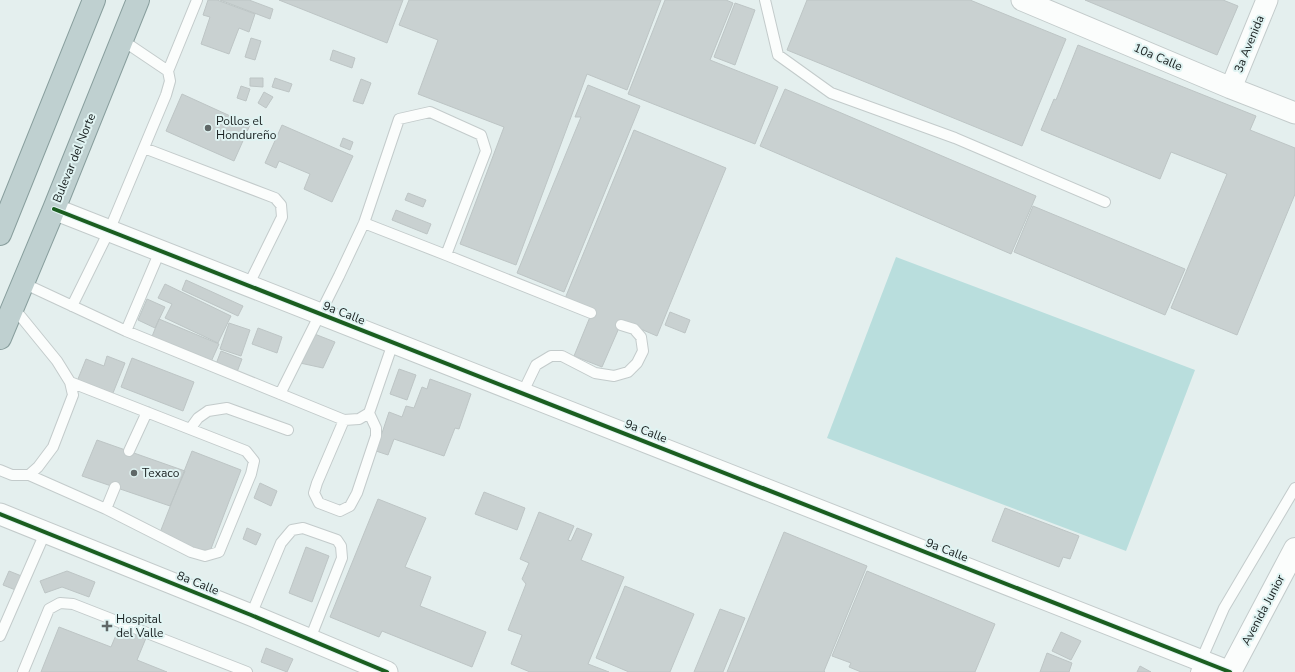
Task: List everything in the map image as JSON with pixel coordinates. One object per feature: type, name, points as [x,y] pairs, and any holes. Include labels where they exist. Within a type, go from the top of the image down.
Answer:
[{"type":"highway","name":"Bulevar del Norte","points":[[0,338],[54,210],[138,0]]},
{"type":"highway","points":[[0,234],[90,1]]},
{"type":"main road","name":"Avenida Junior","points":[[1230,672],[1295,549]]},
{"type":"street","name":"10a Calle","points":[[1022,0],[1231,88],[1295,113]]},
{"type":"street","name":"3a Avenida","points":[[1231,88],[1266,0]]},
{"type":"street","name":"9a Calle","points":[[54,210],[522,394],[1199,666],[1230,672]]},
{"type":"street","name":"8a Calle","points":[[0,514],[252,615],[387,672]]},
{"type":"lane","points":[[72,306],[109,231],[166,95],[170,80],[168,72],[197,0]]},
{"type":"lane","points":[[765,0],[778,54],[831,93],[955,138],[1105,202]]},
{"type":"lane","points":[[122,40],[168,72]]},
{"type":"lane","points":[[280,394],[364,223],[399,119],[430,112],[481,135],[486,151],[446,255]]},
{"type":"lane","points":[[144,148],[275,198],[281,205],[282,217],[248,286]]},
{"type":"lane","points":[[364,223],[591,314]]},
{"type":"lane","points":[[126,331],[160,251]]},
{"type":"lane","points":[[23,283],[126,331],[344,420],[359,419],[369,413],[393,343]]},
{"type":"lane","points":[[13,307],[57,361],[70,382],[73,395],[53,447],[38,467],[29,475]]},
{"type":"lane","points":[[522,394],[536,365],[551,356],[562,356],[595,373],[614,376],[628,372],[637,363],[643,351],[641,337],[634,329],[621,325]]},
{"type":"lane","points":[[0,470],[12,475],[29,475],[106,509],[191,552],[205,556],[219,552],[252,474],[254,461],[246,451],[70,382]]},
{"type":"lane","points":[[190,429],[198,418],[208,411],[227,408],[288,430]]},
{"type":"lane","points":[[129,452],[147,412]]},
{"type":"lane","points":[[344,420],[314,493],[319,503],[340,512],[350,506],[357,493],[376,436],[376,428],[369,413]]},
{"type":"lane","points":[[106,509],[115,487]]},
{"type":"lane","points":[[1199,666],[1224,608],[1295,488]]},
{"type":"lane","points":[[252,615],[281,543],[292,530],[303,528],[336,540],[341,546],[342,558],[310,639]]},
{"type":"lane","points":[[0,636],[45,533]]},
{"type":"lane","points":[[23,672],[49,609],[60,603],[73,604],[247,672]]},
{"type":"shaded area","points":[[896,257],[1195,370],[1126,551],[827,438]]},
{"type":"building","points":[[208,0],[217,0],[255,14],[249,32],[239,28],[229,54],[201,44],[210,17],[203,15]]},
{"type":"building","points":[[220,0],[249,0],[273,9],[270,19]]},
{"type":"building","points":[[279,0],[403,0],[387,43]]},
{"type":"building","points":[[409,0],[661,0],[627,90],[587,74],[516,265],[460,244],[504,127],[418,94],[438,40],[399,25]]},
{"type":"building","points":[[665,0],[726,0],[733,3],[710,60],[778,87],[755,144],[628,94]]},
{"type":"building","points":[[807,0],[970,0],[1066,39],[1022,146],[787,50]]},
{"type":"building","points":[[1085,0],[1223,0],[1238,6],[1217,55]]},
{"type":"building","points":[[735,3],[755,10],[735,65],[714,57]]},
{"type":"building","points":[[251,38],[261,41],[255,60],[245,57]]},
{"type":"building","points":[[1078,45],[1256,116],[1250,130],[1295,148],[1295,194],[1237,335],[1171,308],[1227,174],[1171,152],[1160,179],[1041,130],[1054,99],[1056,100]]},
{"type":"building","points":[[333,50],[355,58],[352,68],[330,60]]},
{"type":"building","points":[[250,78],[263,78],[263,87],[250,86]]},
{"type":"building","points":[[275,78],[292,84],[289,92],[272,87]]},
{"type":"building","points":[[361,79],[371,83],[363,104],[353,101]]},
{"type":"building","points":[[588,85],[640,106],[564,292],[517,273],[581,117],[575,117]]},
{"type":"building","points":[[241,86],[250,89],[246,101],[237,98]]},
{"type":"building","points":[[785,89],[1036,196],[1011,254],[760,146]]},
{"type":"building","points":[[264,92],[273,97],[266,108],[258,103]]},
{"type":"building","name":"Pollos el Hondureño","points":[[182,94],[250,125],[234,161],[166,131]]},
{"type":"building","points":[[282,125],[353,156],[332,202],[304,189],[310,174],[279,161],[276,168],[265,163]]},
{"type":"building","points":[[634,130],[726,168],[657,336],[622,321],[602,367],[574,356],[592,312],[564,301]]},
{"type":"building","points":[[343,138],[353,142],[350,150],[340,146]]},
{"type":"building","points":[[408,193],[426,200],[423,207],[405,200]]},
{"type":"building","points":[[1033,206],[1185,269],[1165,315],[1014,252]]},
{"type":"building","points":[[396,210],[431,224],[427,234],[392,220]]},
{"type":"building","points":[[186,280],[243,306],[238,316],[182,290]]},
{"type":"building","points":[[165,284],[231,316],[218,343],[165,318],[172,304],[158,298]]},
{"type":"building","points":[[147,299],[165,307],[155,328],[138,320]]},
{"type":"building","points":[[670,312],[690,320],[685,333],[665,325]]},
{"type":"building","points":[[159,319],[219,344],[210,364],[151,339]]},
{"type":"building","points":[[229,323],[250,330],[241,356],[220,349]]},
{"type":"building","points":[[258,328],[282,337],[277,353],[252,344]]},
{"type":"building","points":[[312,333],[335,342],[323,368],[300,363]]},
{"type":"building","points":[[221,351],[242,359],[237,372],[216,364]]},
{"type":"building","points":[[107,356],[125,363],[111,398],[76,384],[86,359],[104,366]]},
{"type":"building","points":[[132,358],[194,382],[183,411],[121,387]]},
{"type":"building","points":[[399,369],[416,375],[407,400],[390,394]]},
{"type":"building","points":[[430,379],[471,394],[459,429],[455,428],[444,456],[394,439],[388,455],[376,451],[389,412],[402,417],[406,406],[414,408],[422,387],[427,389]]},
{"type":"building","name":"Texaco","points":[[97,440],[185,471],[170,506],[82,476]]},
{"type":"building","points":[[192,451],[241,470],[209,554],[159,535]]},
{"type":"building","points":[[260,483],[277,491],[271,506],[254,498]]},
{"type":"building","points":[[484,492],[525,508],[517,530],[475,514]]},
{"type":"building","points":[[378,499],[426,518],[405,567],[431,577],[420,606],[486,632],[472,667],[382,631],[379,637],[330,617]]},
{"type":"building","points":[[1005,508],[1079,536],[1070,559],[1063,557],[1059,567],[992,541]]},
{"type":"building","points":[[539,512],[574,526],[568,540],[571,541],[577,528],[592,534],[581,560],[624,577],[588,664],[609,672],[530,672],[511,664],[522,635],[508,630],[526,584],[522,579],[529,563],[520,559]]},
{"type":"building","points":[[247,528],[261,534],[256,545],[243,539]]},
{"type":"building","points":[[784,532],[867,566],[824,671],[825,672],[727,672]]},
{"type":"building","points":[[306,547],[329,556],[312,602],[289,593]]},
{"type":"building","points":[[9,571],[24,577],[18,591],[3,585]]},
{"type":"building","points":[[67,571],[95,582],[89,597],[62,587],[45,593],[40,581]]},
{"type":"building","points":[[867,571],[995,624],[975,672],[861,672],[849,667],[851,663],[832,656]]},
{"type":"building","points":[[625,586],[694,614],[670,672],[629,672],[596,658]]},
{"type":"building","points":[[720,609],[745,618],[723,672],[694,672]]},
{"type":"building","points":[[59,627],[111,647],[119,628],[146,638],[137,660],[167,672],[41,672]]},
{"type":"building","points":[[1061,632],[1081,641],[1071,660],[1052,651]]},
{"type":"building","points":[[266,648],[293,659],[287,672],[261,662]]},
{"type":"building","points":[[1047,653],[1072,663],[1069,672],[1040,672]]},
{"type":"building","points":[[1140,666],[1151,672],[1137,672]]},
{"type":"cycle path","points":[[54,209],[1230,672]]},
{"type":"cycle path","points":[[0,514],[251,615],[387,672]]},
{"type":"place","name":"Pollos el Hondureño","points":[[208,128]]},
{"type":"place","name":"Texaco","points":[[134,473]]},
{"type":"place","name":"Hospital del Valle","points":[[107,626]]}]
